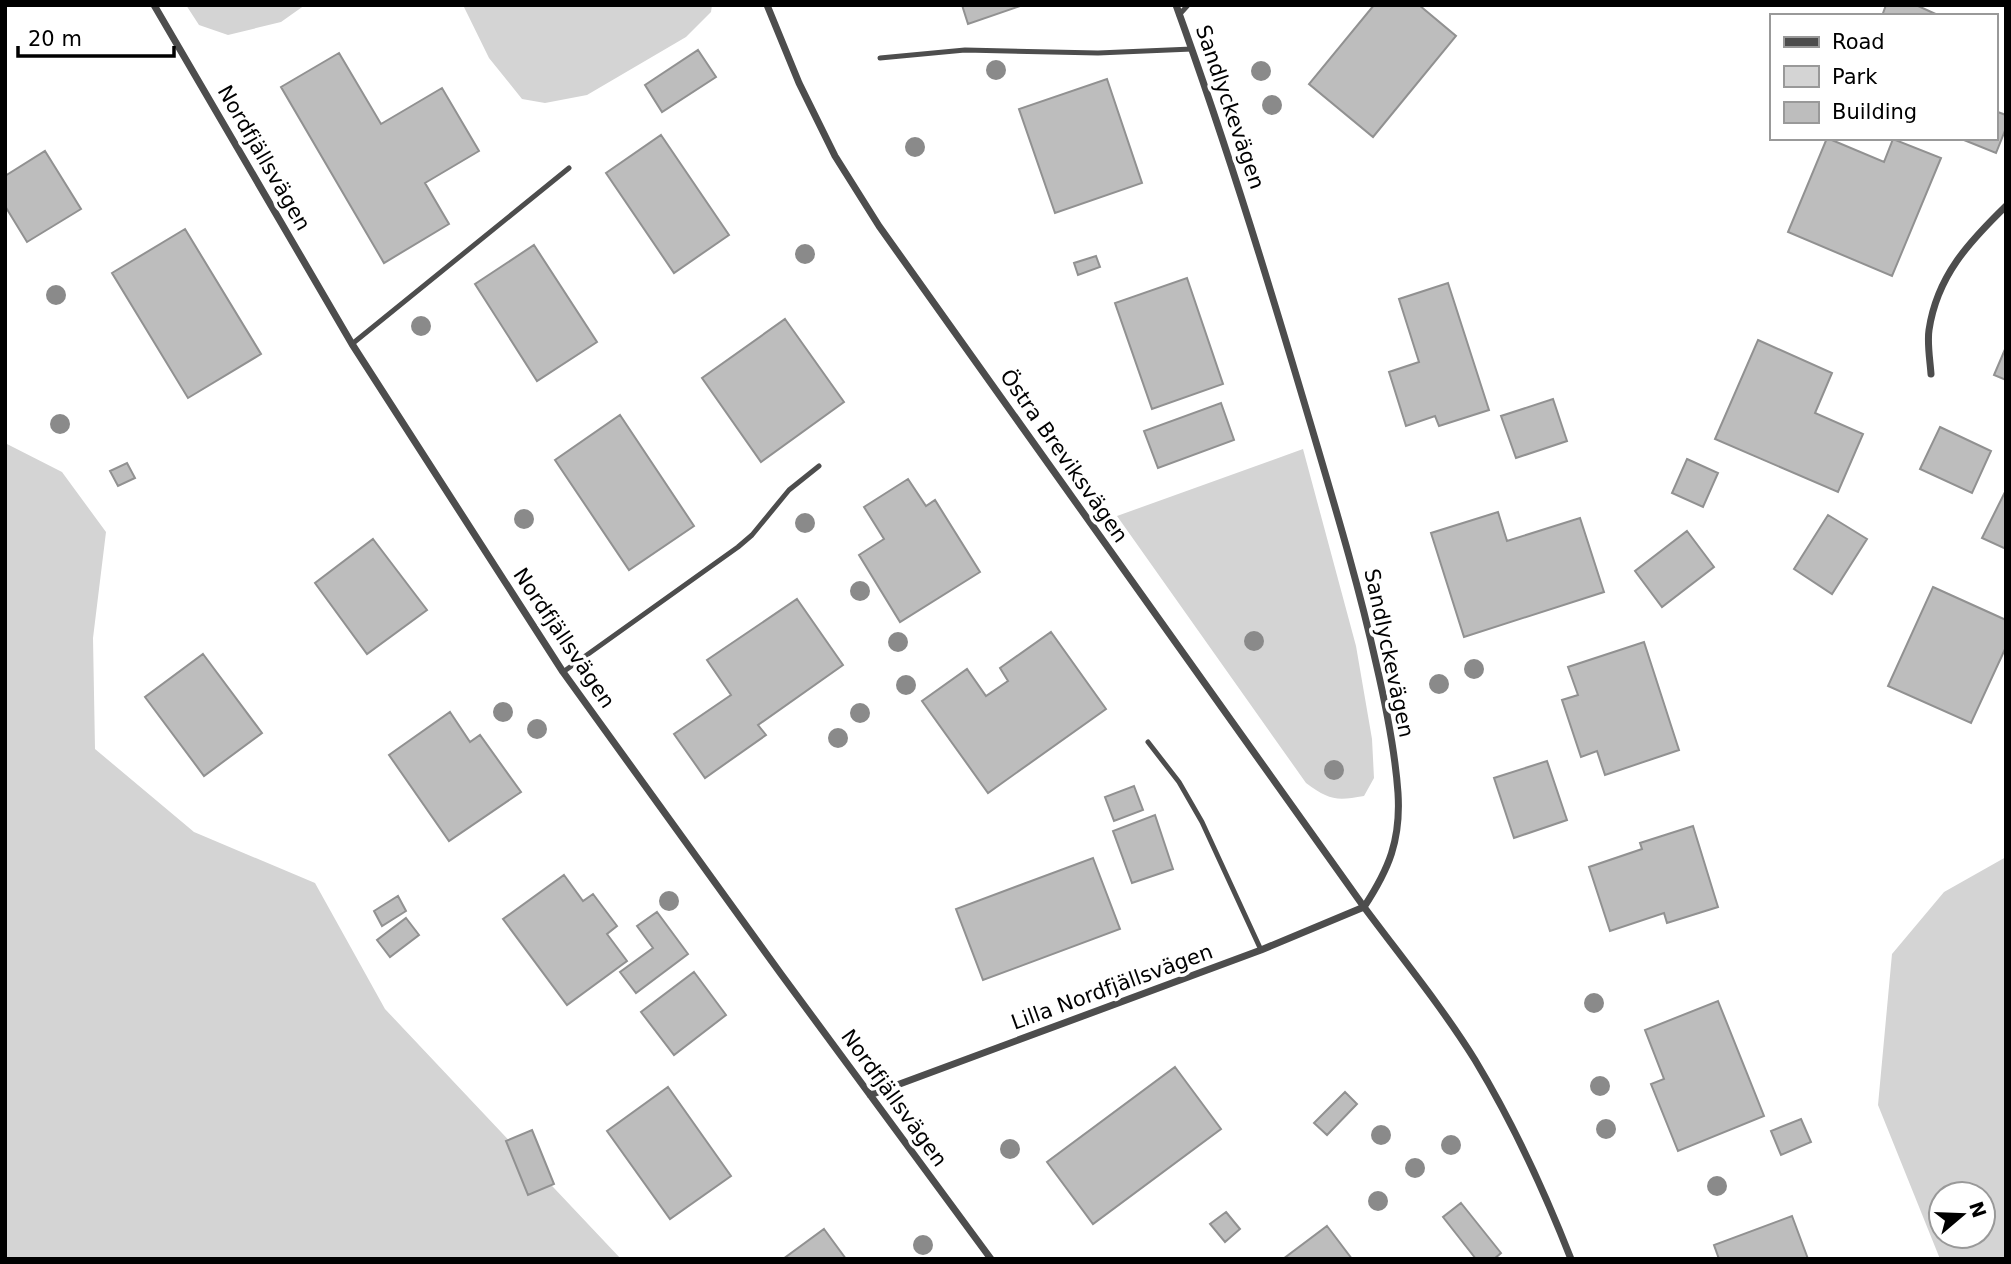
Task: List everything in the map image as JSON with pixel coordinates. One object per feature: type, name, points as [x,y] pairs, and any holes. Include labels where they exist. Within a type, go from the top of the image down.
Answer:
[{"type":"street","name":"Nordfjällsvägen","points":[[154,5],[352,344],[563,671],[991,1259]]},
{"type":"street","name":"Östra Breviksvägen","points":[[767,5],[799,83],[835,156],[879,226],[1364,907]]},
{"type":"street","name":"Sandlyckevägen","points":[[1176,5],[1252,229],[1359,586],[1388,715],[1398,793],[1395,849],[1383,878],[1364,907]]},
{"type":"street","points":[[1931,373],[1929,331],[1940,288],[1970,240],[2006,206]]},
{"type":"street","name":"Lilla Nordfjällsvägen","points":[[870,1095],[1261,950],[1364,907]]},
{"type":"street","points":[[1364,907],[1434,999],[1475,1060],[1509,1121],[1551,1209],[1571,1259]]},
{"type":"lane","name":"Sandlyckevägen","points":[[1180,15],[1188,5]]},
{"type":"lane","points":[[880,58],[965,50],[1098,53],[1192,49]]},
{"type":"lane","points":[[352,344],[569,168]]},
{"type":"lane","points":[[563,671],[738,547],[752,535],[789,490],[818,466]]},
{"type":"lane","points":[[1147,742],[1179,782],[1202,822],[1261,950]]},
{"type":"green space","points":[[186,5],[305,5],[281,22],[228,35],[199,25]]},
{"type":"green space","points":[[463,5],[712,5],[711,12],[686,37],[587,95],[545,103],[522,99],[489,58]]},
{"type":"green space","points":[[5,443],[62,472],[106,532],[93,638],[95,749],[194,832],[315,883],[385,1009],[621,1259],[5,1259]]},
{"type":"green space","points":[[1303,449],[1356,646],[1372,739],[1374,778],[1364,796],[1354,798],[1333,798],[1306,783],[1117,516]]},
{"type":"green space","points":[[2006,857],[2006,1259],[1940,1259],[1936,1250],[1997,1250],[1997,1180],[1927,1180],[1927,1227],[1878,1105],[1892,954],[1944,892]]},
{"type":"building","points":[[962,5],[1023,5],[968,24]]},
{"type":"building","points":[[1374,5],[1419,5],[1456,36],[1373,137],[1309,84]]},
{"type":"building","points":[[1886,5],[1916,5],[1936,14],[1883,14]]},
{"type":"building","points":[[698,50],[716,77],[662,112],[645,85]]},
{"type":"building","points":[[339,53],[381,124],[442,88],[479,151],[425,183],[449,224],[384,263],[281,87]]},
{"type":"building","points":[[1107,79],[1142,183],[1055,213],[1019,109]]},
{"type":"building","points":[[1997,112],[2006,115],[2006,128],[1996,153],[1964,140],[1997,140]]},
{"type":"building","points":[[661,135],[729,235],[674,273],[606,173]]},
{"type":"building","points":[[1826,140],[1884,162],[1893,140],[1941,158],[1892,276],[1788,232]]},
{"type":"building","points":[[45,151],[81,209],[27,242],[5,206],[5,176]]},
{"type":"building","points":[[185,229],[261,354],[188,398],[112,273]]},
{"type":"building","points":[[534,245],[597,342],[537,381],[475,284]]},
{"type":"building","points":[[1096,256],[1100,267],[1078,275],[1074,263]]},
{"type":"building","points":[[1187,278],[1223,384],[1152,409],[1115,303]]},
{"type":"building","points":[[1448,283],[1489,410],[1439,426],[1435,416],[1406,426],[1389,372],[1419,362],[1399,299]]},
{"type":"building","points":[[785,319],[844,402],[761,462],[702,378]]},
{"type":"building","points":[[1758,340],[1832,373],[1815,413],[1863,434],[1838,492],[1715,439]]},
{"type":"building","points":[[2006,347],[2006,380],[1994,375]]},
{"type":"building","points":[[1553,399],[1567,441],[1516,458],[1501,416]]},
{"type":"building","points":[[1221,403],[1234,440],[1158,468],[1144,431]]},
{"type":"building","points":[[620,415],[694,526],[629,570],[555,460]]},
{"type":"building","points":[[1940,427],[1991,451],[1972,493],[1920,469]]},
{"type":"building","points":[[1687,459],[1718,473],[1703,507],[1672,493]]},
{"type":"building","points":[[127,463],[135,478],[118,486],[110,471]]},
{"type":"building","points":[[908,479],[926,506],[935,500],[980,572],[900,622],[859,555],[884,539],[864,507]]},
{"type":"building","points":[[2006,490],[2006,549],[1982,538]]},
{"type":"building","points":[[1498,512],[1507,541],[1580,518],[1604,592],[1464,637],[1431,533]]},
{"type":"building","points":[[1828,515],[1867,539],[1832,594],[1794,569]]},
{"type":"building","points":[[1687,531],[1714,567],[1662,607],[1635,571]]},
{"type":"building","points":[[373,539],[427,610],[367,654],[315,583]]},
{"type":"building","points":[[1933,587],[2006,620],[2006,647],[1971,723],[1888,686]]},
{"type":"building","points":[[797,599],[843,665],[758,725],[766,735],[705,778],[674,734],[731,695],[707,660]]},
{"type":"building","points":[[1051,632],[1106,709],[988,793],[922,701],[967,669],[986,696],[1008,681],[1000,668]]},
{"type":"building","points":[[1644,642],[1679,750],[1605,775],[1597,751],[1581,757],[1562,700],[1578,695],[1568,667]]},
{"type":"building","points":[[203,654],[262,733],[204,776],[145,697]]},
{"type":"building","points":[[450,712],[470,742],[480,735],[521,792],[449,841],[389,755]]},
{"type":"building","points":[[1547,761],[1567,820],[1514,838],[1494,778]]},
{"type":"building","points":[[1134,786],[1143,810],[1114,821],[1105,797]]},
{"type":"building","points":[[1155,815],[1173,869],[1132,883],[1113,831]]},
{"type":"building","points":[[1693,826],[1718,907],[1667,923],[1664,913],[1610,931],[1589,867],[1642,849],[1640,843]]},
{"type":"building","points":[[1093,858],[1120,929],[983,980],[956,909]]},
{"type":"building","points":[[564,875],[583,901],[593,894],[617,926],[607,934],[627,961],[567,1005],[503,919]]},
{"type":"building","points":[[398,896],[406,911],[382,926],[374,911]]},
{"type":"building","points":[[657,912],[688,954],[636,993],[620,972],[653,948],[637,926]]},
{"type":"building","points":[[406,918],[419,935],[390,957],[377,940]]},
{"type":"building","points":[[694,972],[726,1015],[674,1055],[641,1012]]},
{"type":"building","points":[[1718,1001],[1764,1116],[1678,1151],[1651,1084],[1664,1079],[1645,1030]]},
{"type":"building","points":[[1175,1067],[1221,1129],[1093,1224],[1047,1162]]},
{"type":"building","points":[[668,1087],[731,1176],[670,1219],[607,1131]]},
{"type":"building","points":[[1345,1092],[1357,1104],[1327,1135],[1314,1123]]},
{"type":"building","points":[[1801,1119],[1811,1142],[1781,1155],[1771,1131]]},
{"type":"building","points":[[532,1130],[554,1184],[528,1195],[506,1141]]},
{"type":"building","points":[[1461,1203],[1501,1253],[1494,1259],[1476,1259],[1443,1217]]},
{"type":"building","points":[[1226,1212],[1240,1229],[1225,1242],[1210,1224]]},
{"type":"building","points":[[1792,1216],[1808,1259],[1719,1259],[1714,1245]]},
{"type":"building","points":[[1327,1226],[1352,1259],[1283,1259]]},
{"type":"building","points":[[824,1229],[846,1259],[783,1259]]}]
